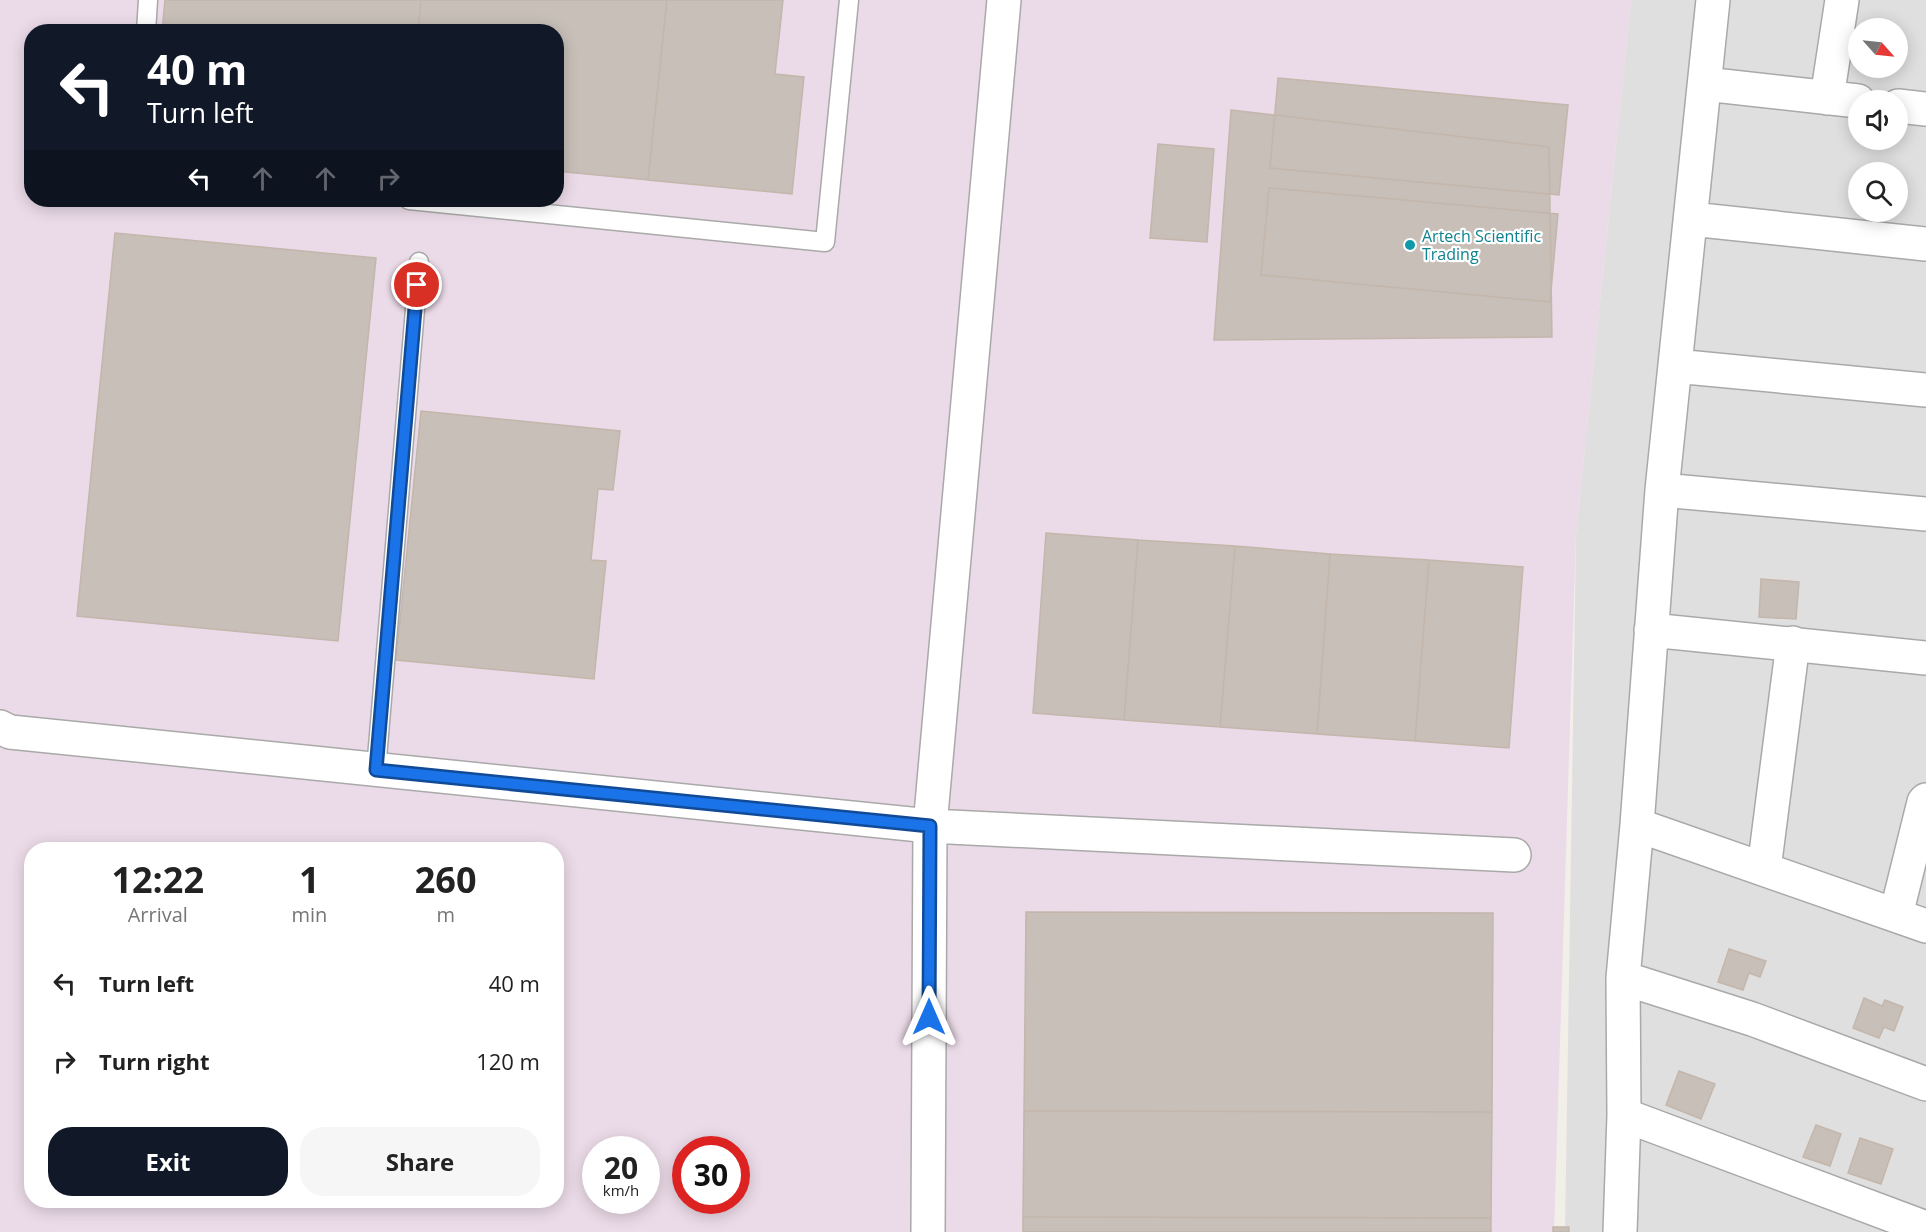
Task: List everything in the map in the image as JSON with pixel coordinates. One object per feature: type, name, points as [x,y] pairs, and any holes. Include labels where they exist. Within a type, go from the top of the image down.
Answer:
[{"type":"street","points":[[928,1232],[930,826],[1004,0]]},
{"type":"street","points":[[1620,1232],[1624,1115],[1623,978],[1662,490],[1713,0]]},
{"type":"street","points":[[1705,84],[1843,100],[1842,0]]},
{"type":"street","points":[[1908,107],[1926,109]]},
{"type":"street","points":[[1691,219],[1926,244]]},
{"type":"street","points":[[1675,366],[1926,390]]},
{"type":"street","points":[[1662,490],[1926,514]]},
{"type":"street","points":[[1651,630],[1926,658]]},
{"type":"street","points":[[1764,869],[1793,643]]},
{"type":"street","points":[[3,732],[930,826],[1514,855]]},
{"type":"street","points":[[1896,915],[1926,800]]},
{"type":"street","points":[[1637,825],[1926,926]]},
{"type":"street","points":[[1623,978],[1752,1019],[1926,1084]]},
{"type":"street","points":[[1624,1115],[1926,1228]]},
{"type":"lane","points":[[146,24],[148,0]]},
{"type":"lane","points":[[478,207],[825,242],[849,0]]},
{"type":"lane","points":[[376,770],[419,262]]},
{"type":"shaded area","points":[[0,0],[1631,0],[1576,534],[1554,1232],[0,1232]]},
{"type":"shaded area","points":[[1631,0],[1926,0],[1926,1232],[1565,1232],[1576,534]]},
{"type":"building","points":[[165,0],[421,0],[419,24],[163,24]]},
{"type":"building","points":[[421,0],[667,0],[648,180],[564,172],[564,24],[419,24]]},
{"type":"building","points":[[667,0],[783,0],[775,74],[804,77],[792,194],[648,180]]},
{"type":"building","points":[[1278,78],[1568,105],[1559,195],[1270,168]]},
{"type":"building","points":[[1231,110],[1549,147],[1552,337],[1214,340]]},
{"type":"building","points":[[1158,144],[1214,149],[1207,242],[1150,238]]},
{"type":"building","name":"Artech Scientific Trading","points":[[1269,188],[1558,214],[1550,302],[1261,275]]},
{"type":"building","points":[[115,233],[376,258],[338,641],[77,616]]},
{"type":"building","points":[[421,411],[620,431],[613,490],[598,489],[591,560],[606,561],[594,679],[396,660]]},
{"type":"building","points":[[1046,533],[1138,540],[1124,720],[1033,713]]},
{"type":"building","points":[[1138,540],[1235,546],[1220,727],[1124,720]]},
{"type":"building","points":[[1235,546],[1330,554],[1317,734],[1220,727]]},
{"type":"building","points":[[1330,554],[1429,560],[1415,741],[1317,734]]},
{"type":"building","points":[[1429,560],[1523,567],[1509,748],[1415,741]]},
{"type":"building","points":[[1761,579],[1799,582],[1796,619],[1759,617]]},
{"type":"building","points":[[1026,912],[1493,913],[1492,1112],[1024,1111]]},
{"type":"building","points":[[1729,949],[1766,961],[1760,977],[1749,973],[1743,990],[1718,982]]},
{"type":"building","points":[[1864,998],[1882,1006],[1885,1000],[1903,1007],[1894,1031],[1884,1027],[1879,1038],[1853,1028]]},
{"type":"building","points":[[1679,1071],[1715,1084],[1701,1119],[1666,1105]]},
{"type":"building","points":[[1024,1111],[1492,1112],[1491,1218],[1023,1217]]},
{"type":"building","points":[[1816,1125],[1841,1134],[1830,1166],[1803,1157]]},
{"type":"building","points":[[1860,1138],[1893,1149],[1881,1184],[1848,1173]]},
{"type":"building","points":[[1023,1217],[1491,1218],[1491,1232],[1023,1232]]},
{"type":"building","points":[[1553,1227],[1569,1227],[1569,1232],[1553,1232]]},
{"type":"place","name":"Artech Scientific Trading","points":[[1410,245]]},
{"type":"route","points":[[417,285],[376,770],[930,826],[929,1017]]}]
